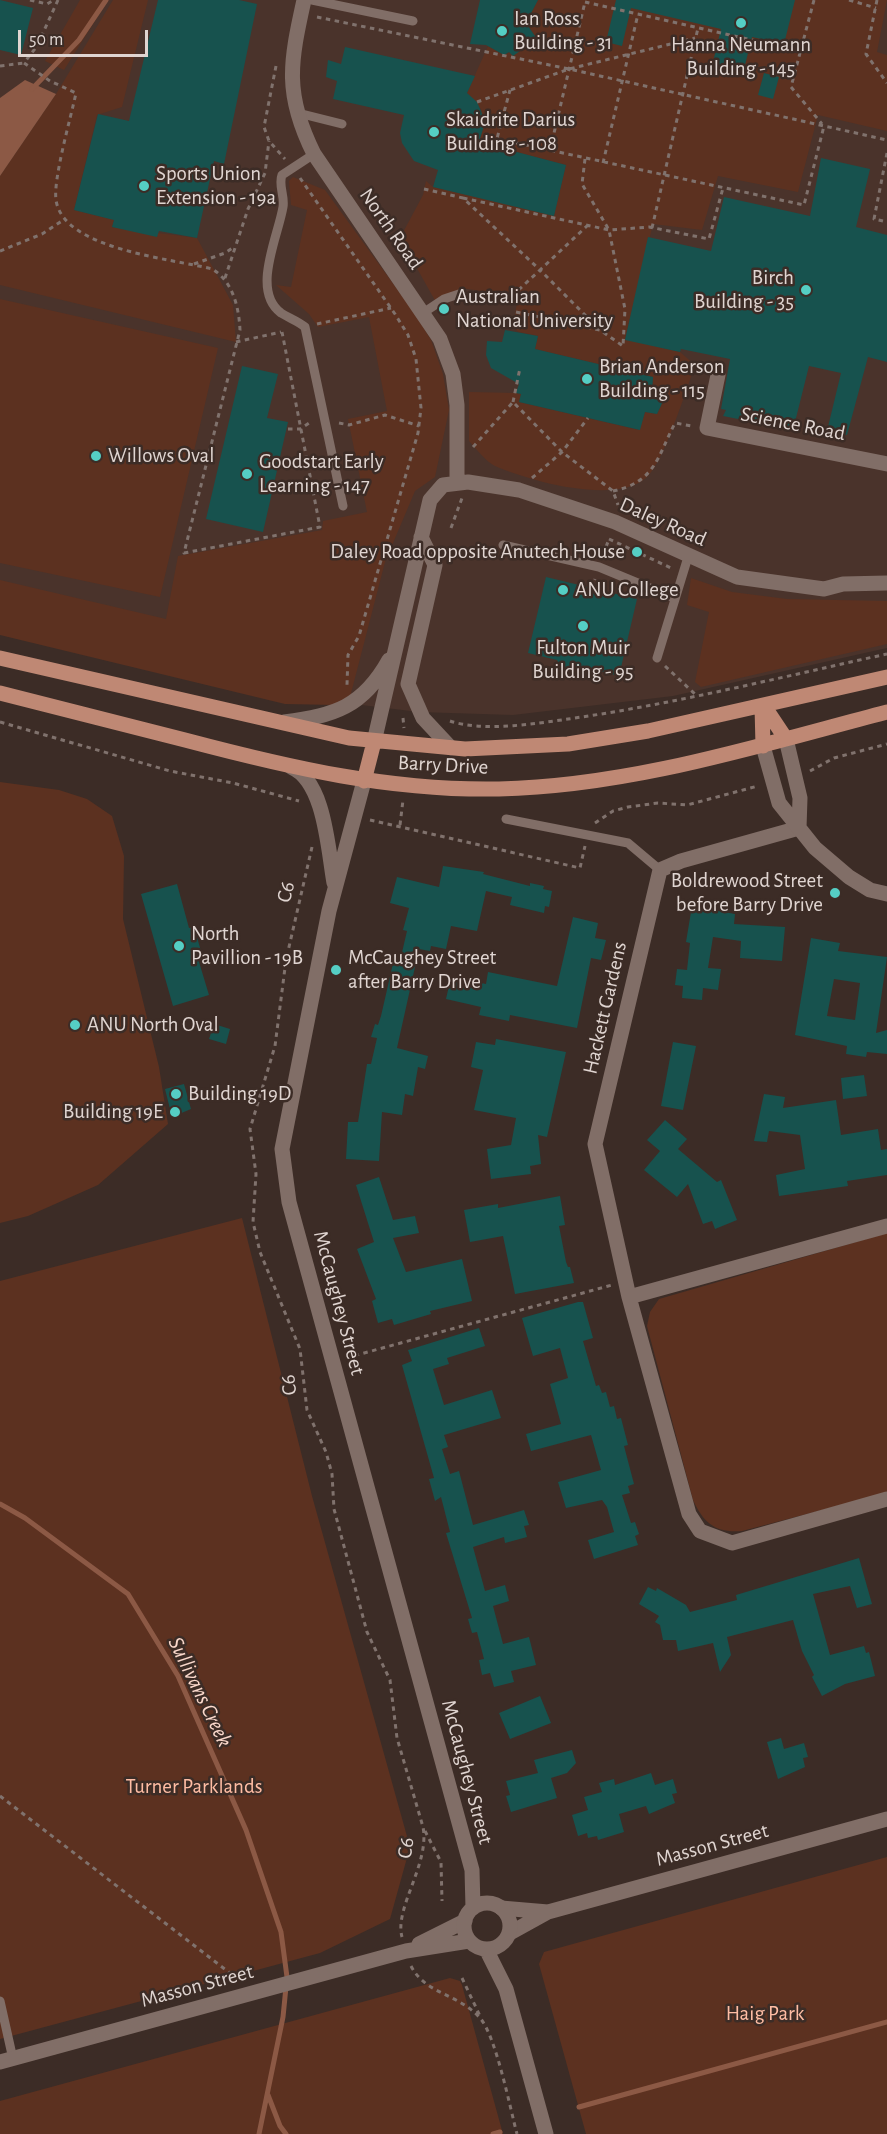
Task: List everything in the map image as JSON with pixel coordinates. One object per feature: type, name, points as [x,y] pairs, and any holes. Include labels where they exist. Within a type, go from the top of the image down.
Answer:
[{"type":"main road","name":"Barry Drive","points":[[0,658],[275,723],[375,742],[451,748],[568,744],[648,731],[887,677]]},
{"type":"main road","name":"Barry Drive","points":[[0,693],[291,767],[364,782],[455,789],[538,787],[646,773],[763,746],[887,712]]},
{"type":"main road","points":[[763,706],[786,739]]},
{"type":"main road","points":[[763,706],[763,746]]},
{"type":"main road","name":"McCaughey Street","points":[[364,782],[375,742]]},
{"type":"street","name":"North Road","points":[[302,7],[292,54],[293,91],[302,130],[314,154],[440,339],[453,374],[457,405],[456,466],[462,482]]},
{"type":"street","name":"Science Road","points":[[718,375],[707,428],[887,464]]},
{"type":"street","name":"Daley Road","points":[[462,482],[519,490],[615,522],[688,557],[737,577],[780,585],[824,589],[843,584],[887,583]]},
{"type":"street","points":[[375,742],[430,500],[443,485],[462,482]]},
{"type":"street","points":[[421,537],[435,564],[408,684],[412,698],[423,718],[451,748]]},
{"type":"street","points":[[275,723],[319,717],[346,708],[375,682],[396,647]]},
{"type":"street","points":[[786,739],[800,798],[799,828]]},
{"type":"street","points":[[763,746],[779,803],[799,828],[831,863],[849,877],[870,890],[887,894]]},
{"type":"street","points":[[291,767],[303,775],[316,796],[335,886]]},
{"type":"street","name":"McCaughey Street","points":[[364,782],[335,886],[282,1149],[288,1192],[472,1870],[496,1906]]},
{"type":"street","points":[[660,870],[681,861],[799,828]]},
{"type":"street","name":"Hackett Gardens","points":[[660,870],[595,1144],[629,1297],[689,1514],[700,1531],[732,1543],[886,1502]]},
{"type":"street","points":[[629,1297],[887,1226]]},
{"type":"street","name":"Masson Street","points":[[506,1938],[548,1912],[887,1819]]},
{"type":"street","name":"McCaughey Street","points":[[469,1915],[472,1870]]},
{"type":"street","points":[[506,1989],[506,1938],[509,1919],[496,1906],[469,1915],[464,1928],[469,1941],[486,1949],[506,1989],[546,2134]]},
{"type":"street","name":"Masson Street","points":[[496,1906],[548,1912]]},
{"type":"street","name":"Masson Street","points":[[406,1952],[469,1915]]},
{"type":"street","points":[[486,1949],[506,1938]]},
{"type":"street","name":"Masson Street","points":[[6,2061],[406,1952],[469,1941]]},
{"type":"lane","points":[[312,0],[413,21]]},
{"type":"lane","points":[[298,113],[342,124]]},
{"type":"lane","points":[[314,154],[282,175],[280,180],[284,204],[265,283],[268,298],[280,312],[305,327],[343,506]]},
{"type":"lane","points":[[423,313],[444,299],[459,294]]},
{"type":"lane","points":[[503,546],[599,567],[674,598]]},
{"type":"lane","points":[[657,658],[688,557]]},
{"type":"lane","points":[[506,819],[628,843],[660,870]]},
{"type":"lane","points":[[0,2001],[6,2061]]},
{"type":"path","points":[[30,0],[47,4],[56,0]]},
{"type":"path","points":[[0,66],[24,63],[37,46],[56,0]]},
{"type":"path","points":[[814,0],[791,87],[824,126]]},
{"type":"path","points":[[849,0],[876,8]]},
{"type":"path","points":[[877,0],[866,54],[887,82]]},
{"type":"path","points":[[550,151],[585,1],[800,51]]},
{"type":"path","points":[[302,7],[887,140]]},
{"type":"path","points":[[603,163],[638,14]]},
{"type":"path","points":[[652,228],[698,27]]},
{"type":"path","points":[[477,102],[569,69],[695,38]]},
{"type":"path","points":[[24,63],[50,81],[76,93],[56,188],[58,207],[65,219],[75,228],[113,246],[212,269],[224,279],[237,304],[240,330],[212,431],[184,553],[320,527],[282,332]]},
{"type":"path","points":[[495,146],[510,90]]},
{"type":"path","points":[[266,109],[264,127],[269,141],[292,169],[395,314],[408,335],[421,384],[419,426],[359,636],[348,655],[347,688]]},
{"type":"path","points":[[498,139],[804,205],[824,126]]},
{"type":"path","points":[[224,279],[248,209],[265,172],[269,141]]},
{"type":"path","points":[[887,153],[874,219],[887,222]]},
{"type":"path","points":[[464,198],[600,330],[623,346],[625,309],[609,230],[582,184],[585,159]]},
{"type":"path","points":[[424,189],[609,230],[652,228],[709,239],[723,188]]},
{"type":"path","points":[[0,252],[42,234],[65,219]]},
{"type":"path","points":[[513,296],[588,225]]},
{"type":"path","points":[[192,264],[225,253],[235,246]]},
{"type":"path","points":[[516,312],[600,330]]},
{"type":"path","points":[[456,466],[513,402],[520,368]]},
{"type":"path","points":[[513,402],[562,452],[613,491],[620,510]]},
{"type":"path","points":[[350,424],[385,416],[419,426]]},
{"type":"path","points":[[519,490],[562,452],[588,418]]},
{"type":"path","points":[[288,429],[300,429],[312,421]]},
{"type":"path","points":[[613,491],[630,487],[647,477],[675,423],[694,426]]},
{"type":"path","points":[[451,528],[462,482]]},
{"type":"path","points":[[609,539],[682,574]]},
{"type":"path","points":[[445,720],[462,725],[531,725],[698,696],[887,654]]},
{"type":"path","points":[[657,658],[698,696]]},
{"type":"path","points":[[0,722],[170,771],[296,799],[304,807]]},
{"type":"path","points":[[818,767],[834,758],[887,744]]},
{"type":"path","points":[[590,830],[602,818],[628,807],[658,803],[687,805],[763,785]]},
{"type":"path","points":[[372,820],[580,868],[585,843]]},
{"type":"path","name":"C6","points":[[312,844],[286,960],[275,1046],[250,1129],[256,1174],[253,1222],[260,1252],[298,1342],[307,1410],[326,1452],[332,1474],[334,1509],[367,1632],[390,1680],[397,1738],[423,1827],[424,1841],[419,1866],[401,1917],[400,1930],[406,1952]]},
{"type":"path","points":[[343,1359],[602,1288]]},
{"type":"path","points":[[0,1796],[243,1983]]},
{"type":"path","points":[[423,1827],[441,1862],[442,1901]]},
{"type":"path","points":[[406,1952],[418,1980],[453,1998],[480,2018]]},
{"type":"path","points":[[462,1978],[494,2051],[517,2134]]},
{"type":"shaded area","name":"Australian National University","points":[[0,0],[887,0],[887,648],[673,696],[513,715],[419,712],[337,702],[0,618]]},
{"type":"shaded area","points":[[25,80],[56,94],[0,176],[0,98]]},
{"type":"green space","points":[[80,0],[108,0],[64,70],[45,61]]},
{"type":"green space","points":[[113,0],[148,0],[122,107],[97,115],[74,210],[114,220],[112,227],[197,238],[233,305],[236,342],[0,285],[0,176],[56,94]]},
{"type":"green space","points":[[538,0],[887,0],[877,52],[887,55],[887,131],[818,115],[798,192],[718,176],[702,230],[653,224],[625,339],[680,352],[695,365],[674,425],[653,470],[646,478],[632,486],[614,490],[593,490],[550,484],[491,464],[469,441],[469,392],[521,394],[519,402],[639,430],[645,412],[657,414],[666,395],[652,392],[653,377],[535,349],[538,336],[519,332],[513,328],[518,296],[460,288],[459,294],[437,304],[400,238],[423,195],[426,181],[433,187],[554,215],[566,165],[467,139],[484,126],[481,109],[467,93],[488,46],[504,55],[537,39],[526,23]]},
{"type":"green space","points":[[293,177],[325,190],[413,311],[431,340],[443,374],[449,410],[435,477],[415,491],[385,562],[349,701],[336,705],[285,704],[0,635],[0,580],[166,619],[178,556],[322,530],[323,521],[367,512],[348,419],[387,411],[369,317],[318,327],[309,314],[276,285],[291,287],[307,210],[291,205],[289,181]]},
{"type":"green space","name":"Willows Oval","points":[[0,299],[218,348],[160,597],[0,563]]},
{"type":"green space","points":[[691,578],[732,592],[787,599],[887,601],[887,644],[701,687],[695,682],[709,612],[687,605]]},
{"type":"green space","name":"ANU North Oval","points":[[0,782],[59,790],[87,799],[112,816],[124,856],[123,919],[159,1067],[168,1124],[98,1185],[28,1216],[0,1223]]},
{"type":"green space","name":"Turner Parklands","points":[[242,1218],[312,1496],[410,1847],[390,1919],[320,1953],[0,2039],[0,1281]]},
{"type":"green space","points":[[887,1233],[887,1493],[742,1531],[725,1530],[712,1525],[706,1521],[693,1500],[647,1326],[650,1312],[659,1299]]},
{"type":"green space","name":"Haig Park","points":[[887,1857],[887,2134],[586,2134],[539,1964],[544,1952]]},
{"type":"green space","points":[[450,1978],[460,1981],[462,1985],[503,2134],[0,2134],[0,2101]]},
{"type":"building","points":[[0,0],[33,8],[21,55],[0,50]]},
{"type":"building","points":[[158,0],[239,0],[257,4],[224,164],[214,161],[197,238],[159,231],[157,237],[112,227],[114,220],[74,210],[98,114],[129,121]]},
{"type":"building","name":"Ian Ross Building - 31","points":[[480,0],[538,0],[526,23],[537,39],[513,56],[509,52],[504,55],[486,45],[470,44]]},
{"type":"building","name":"Hanna Neumann Building - 145","points":[[616,0],[795,0],[784,44],[752,37],[743,73],[712,66],[721,29],[631,8],[622,46],[606,42]]},
{"type":"building","name":"Skaidrite Darius Building - 108","points":[[345,47],[475,76],[467,93],[477,102],[483,116],[484,126],[479,142],[566,165],[554,216],[433,187],[438,170],[414,161],[402,143],[400,133],[404,115],[333,99],[337,81],[326,77],[328,60],[341,64]]},
{"type":"building","points":[[764,73],[779,77],[773,99],[758,95]]},
{"type":"building","name":"Birch Building - 35","points":[[821,158],[870,169],[856,227],[887,235],[887,362],[868,357],[847,435],[827,431],[841,373],[809,366],[793,430],[723,416],[726,410],[721,409],[730,359],[681,349],[680,352],[625,340],[648,237],[711,251],[724,197],[810,216]]},
{"type":"building","name":"Brian Anderson Building - 115","points":[[505,330],[538,336],[535,349],[653,377],[652,392],[666,395],[657,414],[645,412],[640,430],[519,402],[521,394],[516,393],[519,384],[491,368],[486,355],[487,341],[502,342]]},
{"type":"building","name":"Goodstart Early Learning - 147","points":[[242,366],[278,374],[267,418],[288,422],[263,532],[206,519]]},
{"type":"building","name":"Fulton Muir Building - 95","points":[[546,577],[637,599],[619,676],[584,667],[581,676],[564,672],[557,660],[528,653]]},
{"type":"building","points":[[443,866],[484,872],[483,874],[530,886],[530,883],[544,886],[543,889],[552,891],[549,907],[545,906],[544,913],[510,905],[512,897],[486,891],[477,931],[451,926],[446,949],[431,946],[430,951],[419,949],[397,1048],[428,1056],[425,1069],[418,1067],[413,1096],[405,1094],[402,1115],[382,1112],[379,1161],[346,1159],[348,1122],[358,1122],[367,1064],[371,1064],[377,1038],[371,1037],[375,1024],[378,1025],[381,1016],[394,959],[400,961],[407,931],[403,930],[409,908],[390,903],[397,877],[439,887]]},
{"type":"building","name":"North Pavillion - 19B","points":[[177,884],[189,928],[194,927],[201,951],[196,952],[209,995],[173,1006],[141,894]]},
{"type":"building","points":[[692,906],[735,914],[734,924],[785,927],[782,961],[740,958],[741,941],[713,937],[708,968],[721,969],[718,990],[703,988],[702,1000],[682,998],[683,986],[675,985],[677,969],[687,970],[690,943],[686,942]]},
{"type":"building","points":[[573,917],[598,923],[595,938],[606,940],[601,960],[591,958],[577,1028],[510,1015],[509,1021],[479,1015],[481,1007],[446,999],[451,977],[486,984],[488,972],[557,986]]},
{"type":"building","points":[[811,938],[840,943],[838,951],[887,957],[876,1033],[887,1030],[887,1054],[867,1052],[866,1057],[846,1054],[847,1046],[795,1035]],"holes":[[[834,979],[860,983],[855,1020],[827,1016]]]},
{"type":"building","points":[[214,1024],[230,1029],[226,1044],[209,1039]]},
{"type":"building","points":[[496,1039],[566,1052],[547,1137],[538,1135],[541,1164],[530,1166],[531,1174],[491,1179],[487,1149],[511,1145],[516,1118],[474,1110],[483,1070],[471,1067],[476,1042],[495,1045]]},
{"type":"building","points":[[673,1042],[696,1046],[683,1110],[661,1106]]},
{"type":"building","points":[[864,1075],[867,1096],[843,1099],[841,1078]]},
{"type":"building","points":[[184,1084],[191,1109],[172,1117],[165,1089]]},
{"type":"building","points":[[764,1094],[785,1097],[783,1108],[836,1100],[841,1135],[878,1129],[881,1150],[887,1149],[887,1175],[847,1181],[848,1186],[779,1196],[776,1175],[805,1169],[800,1135],[769,1131],[767,1142],[754,1141]]},
{"type":"building","points":[[665,1120],[687,1139],[678,1149],[717,1182],[721,1180],[737,1220],[715,1229],[712,1221],[703,1224],[688,1184],[677,1197],[644,1170],[660,1151],[647,1140]]},
{"type":"building","points":[[379,1177],[393,1220],[415,1216],[419,1233],[393,1238],[406,1272],[462,1259],[472,1301],[430,1311],[431,1314],[394,1325],[392,1319],[378,1323],[372,1301],[376,1299],[357,1249],[374,1242],[356,1185]]},
{"type":"building","points":[[560,1196],[565,1225],[559,1226],[566,1262],[570,1267],[574,1283],[515,1294],[503,1236],[470,1242],[464,1210],[498,1204],[498,1208]]},
{"type":"building","points":[[583,1302],[593,1338],[583,1341],[596,1386],[599,1385],[602,1393],[606,1392],[610,1407],[614,1406],[617,1419],[621,1418],[628,1445],[624,1446],[634,1484],[628,1486],[630,1493],[622,1495],[631,1523],[635,1522],[639,1534],[635,1536],[638,1545],[594,1559],[588,1540],[614,1532],[607,1507],[602,1500],[566,1508],[558,1482],[601,1470],[591,1435],[531,1451],[526,1434],[561,1424],[550,1384],[568,1378],[560,1348],[533,1356],[522,1318]]},
{"type":"building","points":[[479,1328],[485,1346],[447,1358],[449,1364],[433,1369],[444,1405],[492,1390],[501,1418],[444,1435],[448,1447],[442,1449],[450,1474],[459,1471],[473,1525],[524,1510],[529,1525],[524,1526],[527,1537],[505,1543],[504,1537],[473,1547],[485,1591],[505,1585],[509,1601],[493,1606],[503,1644],[529,1637],[536,1665],[511,1671],[514,1682],[494,1687],[490,1673],[482,1675],[479,1660],[484,1659],[477,1632],[472,1633],[468,1619],[472,1618],[446,1533],[450,1532],[441,1497],[435,1501],[429,1479],[434,1478],[402,1365],[412,1361],[408,1350]]},
{"type":"building","points":[[859,1558],[872,1604],[857,1608],[850,1586],[813,1594],[830,1655],[864,1646],[866,1653],[869,1652],[875,1676],[845,1684],[822,1696],[802,1651],[793,1620],[727,1637],[731,1655],[720,1672],[713,1643],[678,1651],[676,1640],[663,1640],[660,1625],[655,1622],[659,1616],[639,1604],[648,1587],[656,1591],[657,1588],[686,1605],[690,1612],[737,1600],[736,1595]]},
{"type":"building","points":[[540,1696],[551,1723],[510,1739],[499,1713]]},
{"type":"building","points":[[781,1738],[784,1749],[804,1743],[808,1757],[803,1758],[805,1767],[778,1779],[767,1742]]},
{"type":"building","points":[[572,1750],[576,1763],[567,1773],[551,1778],[557,1798],[511,1812],[506,1796],[510,1795],[506,1781],[538,1773],[534,1760]]},
{"type":"building","points":[[651,1773],[655,1785],[673,1779],[677,1793],[672,1794],[675,1803],[649,1814],[646,1806],[619,1814],[624,1832],[598,1840],[597,1836],[588,1838],[587,1833],[578,1836],[572,1815],[588,1810],[584,1797],[602,1792],[599,1783],[614,1779],[615,1785]]},
{"type":"waterway","name":"Sullivans Creek","points":[[32,89],[79,40],[106,0]]},
{"type":"waterway","name":"Sullivans Creek","points":[[0,1504],[25,1518],[128,1594],[178,1676],[246,1830],[281,1932],[287,1977],[283,2017],[259,2134]]},
{"type":"waterway","points":[[579,2107],[887,2022]]},
{"type":"waterway","points":[[268,2095],[280,2126],[286,2134]]},
{"type":"waterway","points":[[493,2134],[500,2132]]},
{"type":"place","name":"Hanna Neumann Building - 145","points":[[741,23]]},
{"type":"place","name":"Ian Ross Building - 31","points":[[502,31]]},
{"type":"place","name":"Skaidrite Darius Building - 108","points":[[434,132]]},
{"type":"place","name":"Sports Union Extension - 19a","points":[[144,186]]},
{"type":"place","name":"Birch Building - 35","points":[[806,290]]},
{"type":"place","name":"Australian National University","points":[[444,309]]},
{"type":"place","name":"Brian Anderson Building - 115","points":[[587,379]]},
{"type":"place","name":"Willows Oval","points":[[96,456]]},
{"type":"place","name":"Goodstart Early Learning - 147","points":[[247,474]]},
{"type":"place","name":"Daley Road opposite Anutech House","points":[[637,552]]},
{"type":"place","name":"ANU College","points":[[563,590]]},
{"type":"place","name":"Fulton Muir Building - 95","points":[[583,626]]},
{"type":"place","name":"Boldrewood Street before Barry Drive","points":[[835,893]]},
{"type":"place","name":"North Pavillion - 19B","points":[[179,946]]},
{"type":"place","name":"McCaughey Street after Barry Drive","points":[[336,970]]},
{"type":"place","name":"ANU North Oval","points":[[75,1025]]},
{"type":"place","name":"Building 19D","points":[[176,1094]]},
{"type":"place","name":"Building 19E","points":[[175,1112]]}]
